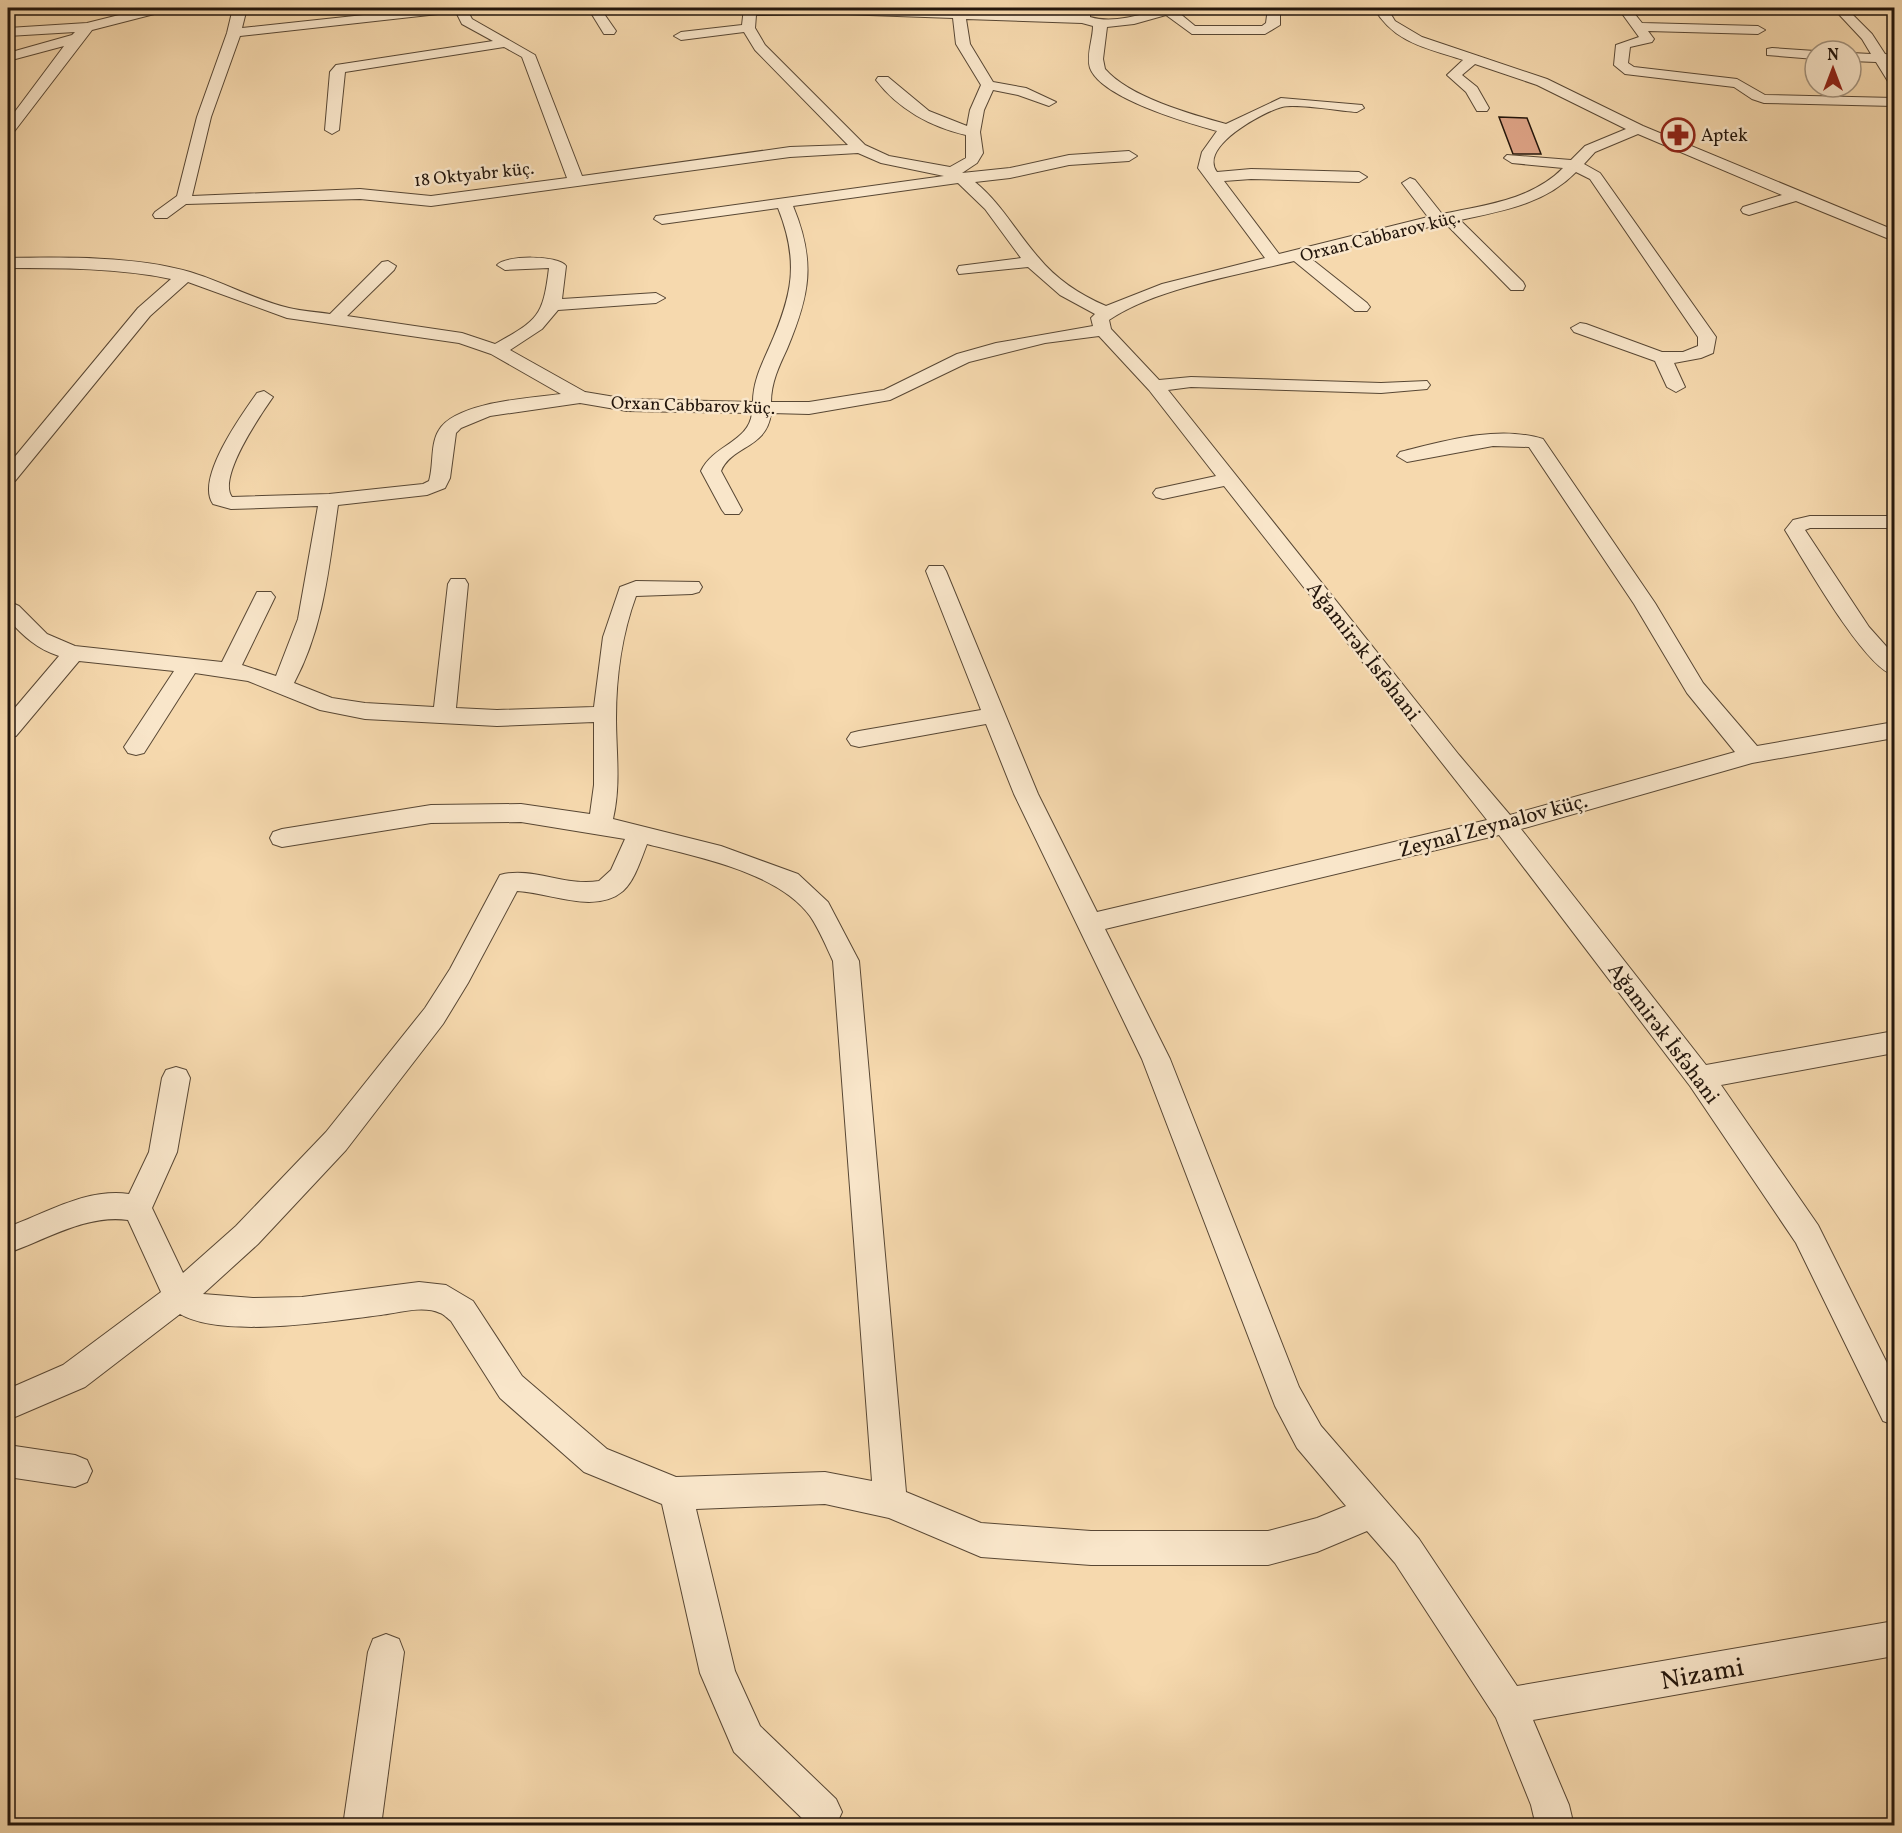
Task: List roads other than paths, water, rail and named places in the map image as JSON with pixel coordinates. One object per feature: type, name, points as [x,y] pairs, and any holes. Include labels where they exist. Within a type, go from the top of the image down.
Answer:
[{"type":"street","points":[[8,32],[87,27],[160,8]]},
{"type":"street","points":[[161,215],[184,198],[204,117],[234,33],[240,8]]},
{"type":"street","points":[[234,33],[460,8],[467,21],[528,55],[576,181]]},
{"type":"street","points":[[594,8],[609,31]]},
{"type":"street","points":[[681,36],[748,28],[749,9],[841,9],[959,14],[1083,13],[1100,24],[1134,20],[1172,9],[1192,30],[1221,31],[1270,28],[1273,25],[1274,8]]},
{"type":"street","points":[[1380,8],[1389,24],[1404,35],[1593,97],[1638,129],[1894,236]]},
{"type":"street","points":[[1624,8],[1647,39],[1623,45],[1621,48],[1621,65],[1630,71],[1737,83],[1746,86],[1756,97],[1764,99],[1894,102]]},
{"type":"street","points":[[1839,8],[1889,59],[1894,80]]},
{"type":"street","points":[[959,14],[963,44],[988,85],[1021,91],[1049,102]]},
{"type":"street","points":[[1100,24],[1096,63],[1098,71],[1106,79],[1159,107],[1193,121],[1227,129]]},
{"type":"street","points":[[8,130],[87,27]]},
{"type":"street","points":[[1638,27],[1758,30]]},
{"type":"street","name":"Ağamirək İsfəhani","points":[[748,28],[760,47],[858,149],[884,160],[957,176],[984,197],[1032,261],[1065,292],[1104,321],[1451,761],[1505,825],[1700,1078],[1807,1234],[1894,1410]]},
{"type":"street","points":[[8,57],[76,39]]},
{"type":"street","points":[[332,130],[337,72],[341,68],[506,43]]},
{"type":"street","points":[[1772,52],[1803,54]]},
{"type":"street","points":[[1863,58],[1889,59]]},
{"type":"street","points":[[1472,59],[1454,75],[1472,90],[1482,108]]},
{"type":"street","points":[[883,80],[905,104],[913,109],[946,125],[973,132]]},
{"type":"street","points":[[957,176],[972,160],[975,153],[973,132],[980,99],[988,85]]},
{"type":"street","points":[[1276,261],[1206,168],[1205,161],[1227,129],[1281,102],[1357,108]]},
{"type":"street","name":"Orxan Cabbarov küç.","points":[[8,263],[78,263],[147,269],[185,276],[287,313],[430,331],[462,338],[497,350],[580,397],[627,405],[809,408],[863,401],[890,394],[963,358],[1104,321],[1168,288],[1520,202],[1551,186],[1590,149],[1638,129]]},
{"type":"street","name":"18 Oktyabr küç.","points":[[184,198],[210,202],[360,194],[410,201],[431,201],[790,152],[858,149]]},
{"type":"street","points":[[662,219],[957,176],[1029,170],[1069,160],[1129,156]]},
{"type":"street","points":[[1512,158],[1574,165],[1595,176],[1707,337],[1707,349],[1693,356],[1663,358],[1647,354],[1614,338],[1580,328]]},
{"type":"street","points":[[1214,177],[1261,174],[1359,177]]},
{"type":"street","points":[[1410,183],[1444,219],[1517,286]]},
{"type":"street","points":[[1749,210],[1799,195]]},
{"type":"street","points":[[732,510],[722,490],[713,481],[711,472],[716,462],[746,442],[758,428],[765,382],[797,308],[801,282],[798,247],[784,203]]},
{"type":"street","points":[[1297,255],[1361,307]]},
{"type":"street","points":[[965,270],[1032,261]]},
{"type":"street","points":[[497,350],[537,325],[552,305],[558,266],[552,263],[505,265]]},
{"type":"street","points":[[336,319],[388,266]]},
{"type":"street","points":[[8,477],[144,312],[185,276]]},
{"type":"street","points":[[552,305],[657,298]]},
{"type":"street","points":[[1663,358],[1676,387]]},
{"type":"street","points":[[1155,386],[1191,382],[1381,388],[1421,385]]},
{"type":"street","points":[[264,397],[243,425],[229,457],[218,493],[220,500],[231,503],[329,500],[427,489],[438,484],[448,430],[457,421],[476,414],[580,397]]},
{"type":"street","points":[[1407,456],[1507,438],[1526,437],[1536,443],[1644,603],[1695,688],[1752,755]]},
{"type":"street","points":[[1162,493],[1230,479]]},
{"type":"street","points":[[282,685],[295,665],[302,643],[317,577],[329,500]]},
{"type":"street","points":[[1894,522],[1810,522],[1800,524],[1795,530],[1861,632],[1894,668]]},
{"type":"street","points":[[936,571],[1026,794],[1156,1059],[1286,1395],[1309,1437],[1407,1551],[1509,1706],[1550,1805],[1555,1826]]},
{"type":"street","points":[[444,717],[458,584]]},
{"type":"street","points":[[600,824],[605,796],[605,714],[616,623],[627,592],[636,588],[692,587]]},
{"type":"street","points":[[229,670],[264,597]]},
{"type":"street","points":[[8,608],[33,635],[53,647],[74,653],[229,670],[282,685],[328,705],[365,711],[444,717],[605,714]]},
{"type":"street","points":[[8,730],[74,653]]},
{"type":"street","points":[[136,747],[190,664]]},
{"type":"street","points":[[859,739],[994,715]]},
{"type":"street","name":"Zeynal Zeynalov küç.","points":[[1091,923],[1505,825],[1752,755],[1894,730]]},
{"type":"street","points":[[282,838],[431,814],[520,813],[600,824],[712,852],[789,881],[819,909],[846,961],[890,1502]]},
{"type":"street","points":[[8,1405],[74,1376],[179,1297],[255,1226],[336,1141],[394,1070],[434,1016],[459,976],[509,882],[521,881],[589,892],[604,890],[614,884],[639,834]]},
{"type":"street","points":[[1700,1078],[1894,1042]]},
{"type":"street","points":[[137,1208],[164,1152],[176,1078]]},
{"type":"street","points":[[8,1239],[71,1214],[117,1203],[137,1208]]},
{"type":"street","points":[[137,1208],[179,1297],[198,1308],[253,1312],[302,1311],[419,1296],[446,1299],[462,1311],[511,1387],[596,1461],[676,1493],[825,1488],[890,1502],[981,1540],[1091,1548],[1268,1548],[1317,1535],[1374,1511]]},
{"type":"street","points":[[8,1461],[75,1471]]},
{"type":"street","points":[[676,1493],[718,1673],[747,1739],[823,1812]]},
{"type":"street","name":"Nizami","points":[[1509,1706],[1894,1639]]},
{"type":"street","points":[[362,1826],[386,1652]]},
{"type":"place","name":"Aptek","points":[[1678,135]]}]
